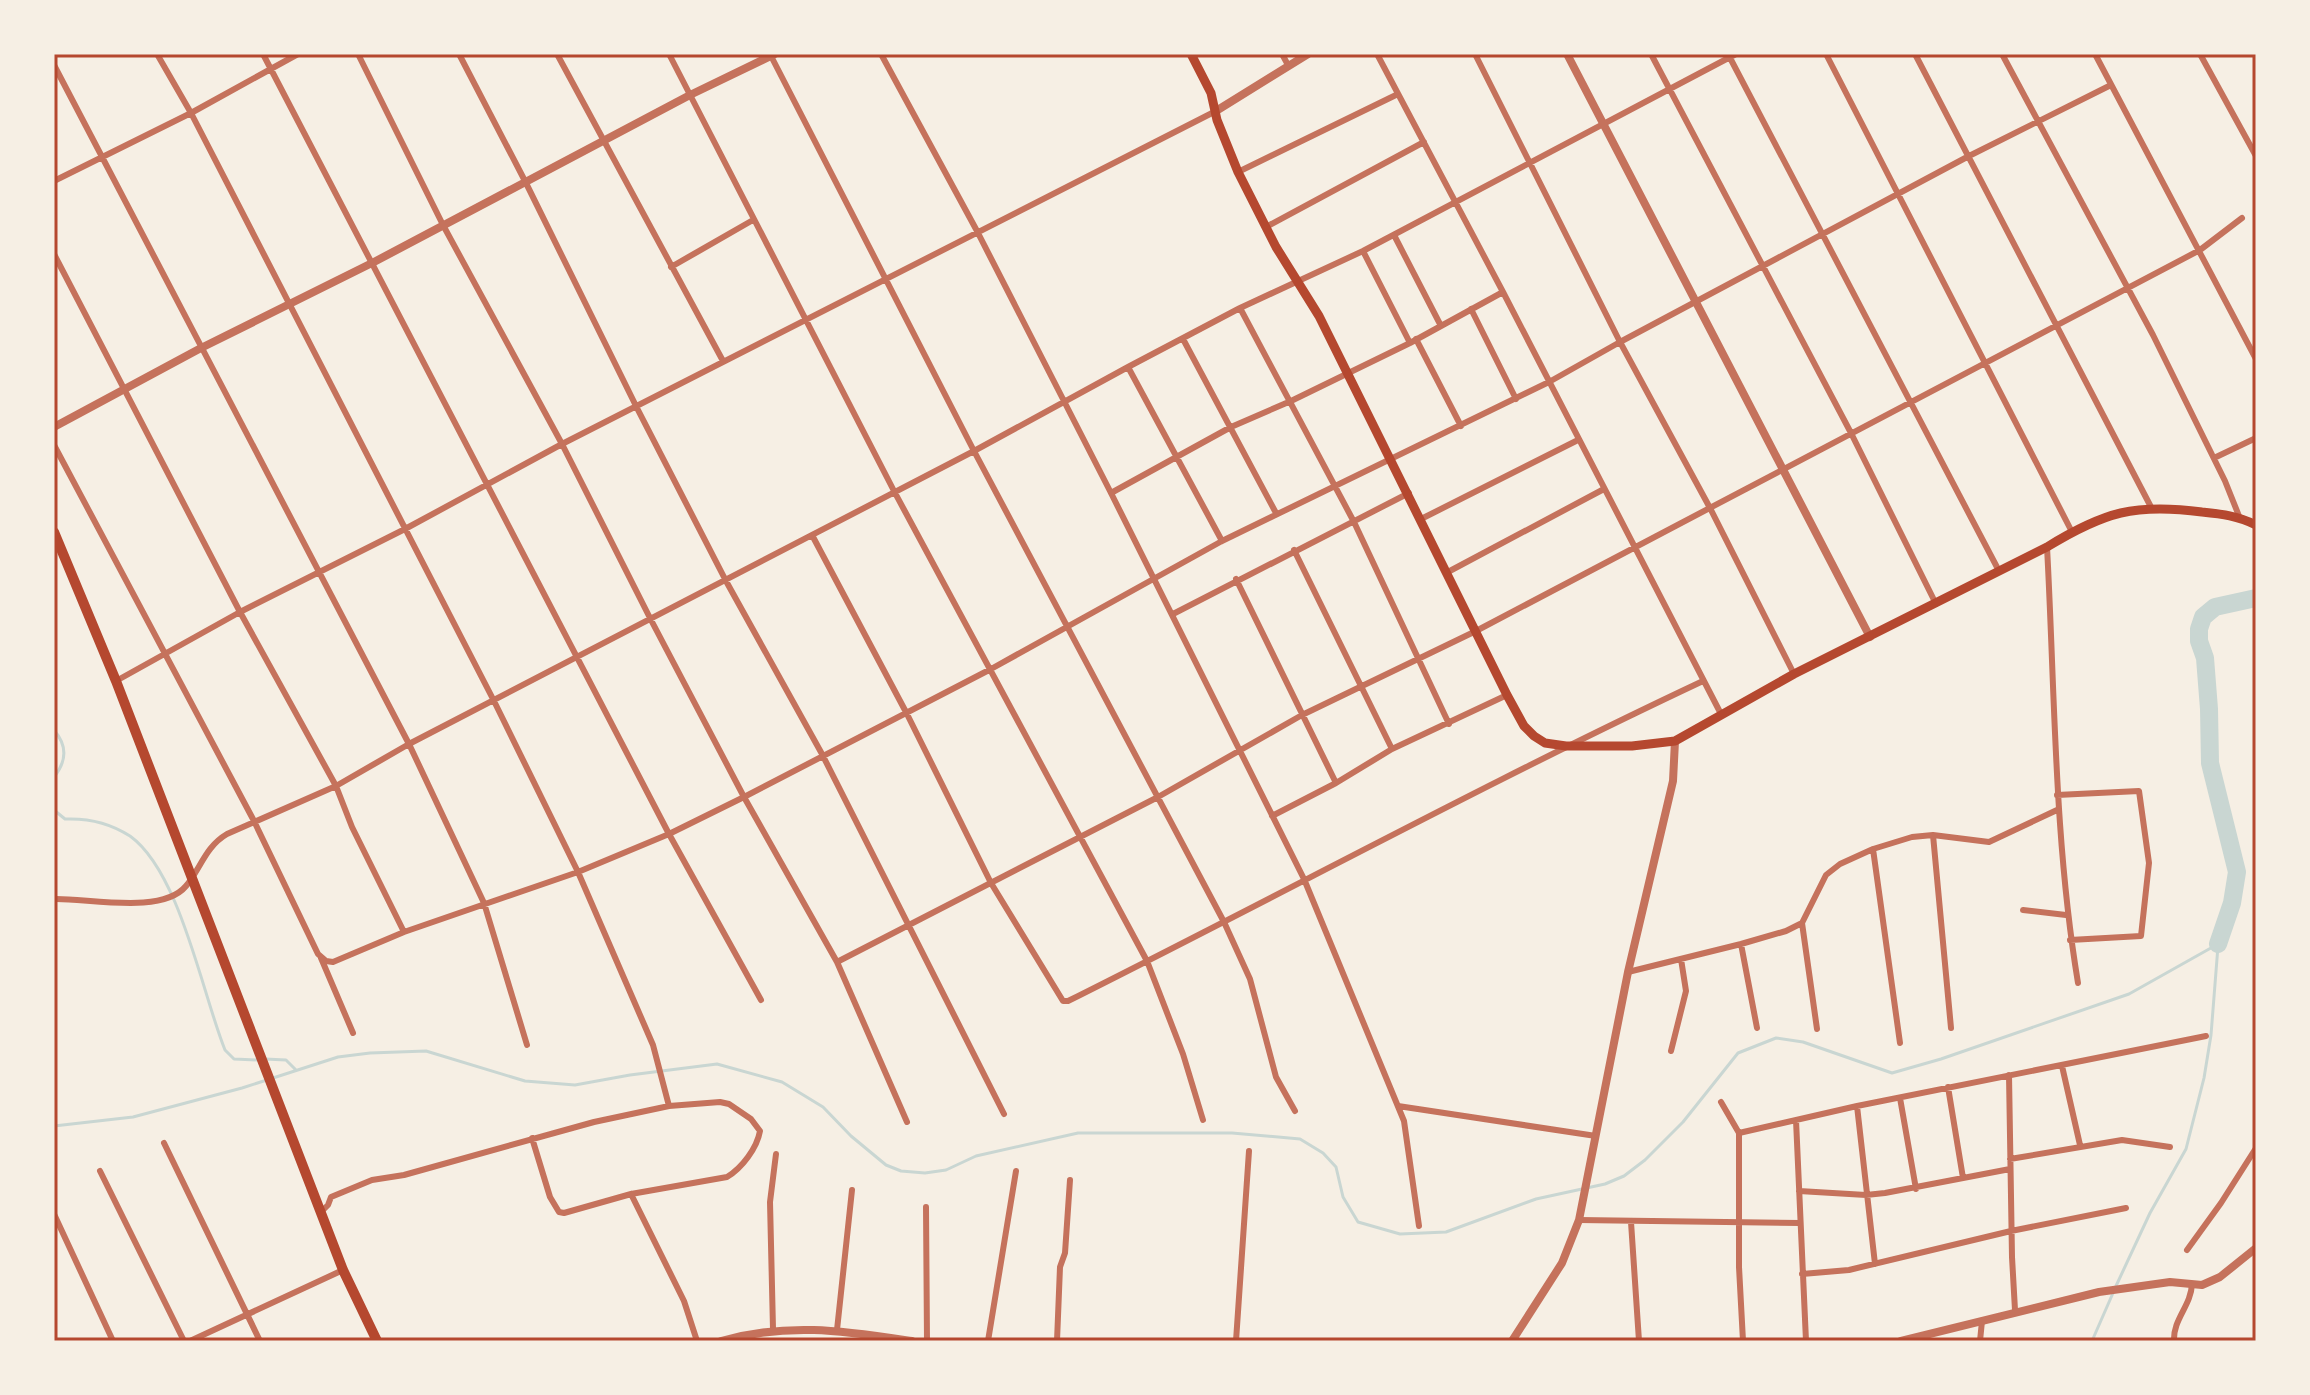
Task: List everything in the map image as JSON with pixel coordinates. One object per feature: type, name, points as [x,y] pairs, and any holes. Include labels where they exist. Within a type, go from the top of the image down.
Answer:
[{"type":"main road","points":[[1191,54],[1211,93],[1217,120],[1238,172],[1266,227],[1300,282],[1348,372],[1507,695],[1524,726],[1545,743],[1632,746],[1675,741],[1794,674],[2113,514],[2151,507],[2239,516],[2256,525]]},
{"type":"main road","points":[[54,532],[116,681],[343,1270],[377,1341]]},
{"type":"street","points":[[157,54],[290,304],[494,701],[578,872],[653,1045],[669,1106]]},
{"type":"street","points":[[263,54],[374,262],[669,834],[761,1000]]},
{"type":"street","points":[[54,181],[191,113],[298,54]]},
{"type":"street","points":[[358,54],[443,225],[562,444],[744,797],[837,962],[907,1122]]},
{"type":"street","points":[[459,54],[637,408],[726,581],[822,754],[1004,1114]]},
{"type":"street","points":[[557,54],[723,361]]},
{"type":"street","points":[[669,54],[894,491],[1147,961],[1183,1054],[1203,1120]]},
{"type":"street","points":[[881,54],[977,231],[1173,614],[1304,879],[1398,1106],[1409,1144],[1419,1226]]},
{"type":"street","points":[[1282,54],[1288,65]]},
{"type":"street","points":[[116,681],[240,612],[405,529],[562,444],[1216,111],[1308,54]]},
{"type":"street","points":[[1377,54],[1721,714]]},
{"type":"street","points":[[1475,54],[1620,342],[1710,508],[1794,674]]},
{"type":"street","points":[[1567,54],[1870,637]]},
{"type":"street","points":[[1651,54],[1851,433],[1936,604]]},
{"type":"street","points":[[1826,54],[2072,532]]},
{"type":"street","points":[[1915,54],[2151,507]]},
{"type":"street","points":[[2002,54],[2127,287],[2214,458],[2239,516]]},
{"type":"street","points":[[2095,54],[2256,359]]},
{"type":"street","points":[[2200,54],[2256,156]]},
{"type":"street","points":[[54,427],[201,348],[374,262],[772,55],[974,451],[1224,922],[1250,979],[1276,1077],[1295,1111]]},
{"type":"street","points":[[54,899],[142,903],[166,900],[181,891],[214,841],[336,786],[409,744],[974,451],[1240,308],[1363,251],[1731,55],[1999,571]]},
{"type":"street","points":[[54,65],[409,744],[484,903],[527,1045]]},
{"type":"street","points":[[321,958],[333,962],[404,932],[578,872],[669,834],[822,754],[907,714],[1222,541],[1516,399],[1969,156],[2111,85]]},
{"type":"street","points":[[1238,172],[1398,94]]},
{"type":"street","points":[[1266,227],[1424,142]]},
{"type":"street","points":[[837,962],[1158,797],[1302,715],[1476,631],[2200,250],[2242,218]]},
{"type":"street","points":[[671,267],[753,220]]},
{"type":"street","points":[[1394,235],[1441,326]]},
{"type":"street","points":[[1363,251],[1461,426]]},
{"type":"street","points":[[54,254],[240,612],[336,786],[352,827],[404,932]]},
{"type":"street","points":[[1111,493],[1231,427],[1413,341],[1503,292]]},
{"type":"street","points":[[1240,308],[1354,522],[1449,724]]},
{"type":"street","points":[[1471,309],[1516,399]]},
{"type":"street","points":[[1183,339],[1276,513]]},
{"type":"street","points":[[1128,367],[1222,541]]},
{"type":"street","points":[[2214,458],[2256,438]]},
{"type":"street","points":[[1421,519],[1578,440]]},
{"type":"street","points":[[54,445],[254,821],[321,958],[353,1033]]},
{"type":"street","points":[[1446,573],[1604,489]]},
{"type":"street","points":[[1173,614],[1236,579],[1409,493]]},
{"type":"street","points":[[812,535],[907,714],[991,883],[1063,1001],[1566,746],[1703,681]]},
{"type":"street","points":[[2047,547],[2057,810],[2066,915],[2078,983]]},
{"type":"street","points":[[1294,550],[1392,749]]},
{"type":"street","points":[[1236,579],[1336,783]]},
{"type":"street","points":[[1272,816],[1392,749],[1507,695]]},
{"type":"street","points":[[1512,1341],[1562,1263],[1579,1220],[1628,972],[1673,781],[1675,741]]},
{"type":"street","points":[[2057,795],[2139,791],[2149,863],[2141,936],[2070,940]]},
{"type":"street","points":[[1817,1029],[1802,923],[1826,875],[1840,864],[1873,849],[1912,837],[1933,835],[1989,842],[2057,810]]},
{"type":"street","points":[[1933,835],[1951,1028]]},
{"type":"street","points":[[1873,849],[1900,1043]]},
{"type":"street","points":[[2023,910],[2066,915]]},
{"type":"street","points":[[1628,972],[1741,944],[1802,923]]},
{"type":"street","points":[[1741,944],[1757,1028]]},
{"type":"street","points":[[1671,1051],[1686,991],[1681,959]]},
{"type":"street","points":[[1739,1133],[1948,1087],[2206,1036]]},
{"type":"street","points":[[2062,1066],[2080,1145]]},
{"type":"street","points":[[2009,1075],[2015,1310]]},
{"type":"street","points":[[1948,1087],[1963,1178]]},
{"type":"street","points":[[1900,1098],[1916,1189]]},
{"type":"street","points":[[1721,1102],[1739,1133],[1739,1267],[1743,1341]]},
{"type":"street","points":[[321,1212],[331,1197],[372,1180],[440,1165],[532,1138],[669,1106],[729,1104],[751,1119],[758,1127],[760,1136],[753,1150],[727,1177],[631,1194],[564,1213],[559,1212],[550,1197],[532,1138]]},
{"type":"street","points":[[1398,1106],[1597,1136]]},
{"type":"street","points":[[1857,1106],[1875,1264]]},
{"type":"street","points":[[1796,1120],[1806,1341]]},
{"type":"street","points":[[2010,1159],[2122,1140],[2170,1147]]},
{"type":"street","points":[[164,1143],[260,1341]]},
{"type":"street","points":[[2187,1250],[2256,1148]]},
{"type":"street","points":[[1236,1341],[1249,1151]]},
{"type":"street","points":[[773,1329],[770,1202],[776,1154]]},
{"type":"street","points":[[1799,1191],[1866,1195],[1916,1189],[2010,1169]]},
{"type":"street","points":[[100,1171],[187,1341],[343,1270]]},
{"type":"street","points":[[988,1341],[1016,1171]]},
{"type":"street","points":[[1057,1341],[1060,1267],[1065,1253],[1070,1180]]},
{"type":"street","points":[[837,1330],[852,1190]]},
{"type":"street","points":[[631,1194],[684,1301],[697,1341]]},
{"type":"street","points":[[926,1207],[927,1341]]},
{"type":"street","points":[[1802,1274],[1875,1264],[2011,1231],[2126,1208]]},
{"type":"street","points":[[54,1214],[113,1341]]},
{"type":"street","points":[[1579,1220],[1800,1223]]},
{"type":"street","points":[[1631,1222],[1639,1341]]},
{"type":"street","points":[[1901,1341],[2015,1310],[2099,1292],[2170,1282],[2202,1285],[2220,1277],[2256,1248]]},
{"type":"street","points":[[2174,1341],[2179,1316],[2188,1304],[2192,1284]]},
{"type":"street","points":[[1980,1341],[1982,1321]]},
{"type":"street","points":[[721,1341],[773,1329],[837,1330],[912,1341]]},
{"type":"waterway","points":[[2218,944],[2232,903],[2237,872],[2210,763],[2205,658],[2199,641],[2199,629],[2203,617],[2215,607],[2256,598]]},
{"type":"waterway","points":[[54,730],[64,753],[54,777]]},
{"type":"waterway","points":[[54,810],[65,819],[82,819],[115,828],[130,836],[147,853],[163,877],[188,935],[225,1050],[234,1059],[258,1060]]},
{"type":"waterway","points":[[54,1126],[133,1117],[242,1088],[338,1057],[370,1053],[426,1051],[525,1081],[575,1085],[717,1064],[782,1082],[823,1107],[886,1165],[901,1171],[925,1173],[946,1170],[976,1156],[1078,1133],[1232,1133],[1300,1139],[1323,1153],[1336,1167],[1343,1197],[1358,1222],[1400,1234],[1446,1232],[1536,1199],[1605,1184],[1624,1176],[1683,1122],[1738,1053],[1776,1038],[1803,1042],[1892,1073],[2129,994],[2218,944]]},
{"type":"waterway","points":[[2116,1286],[2150,1213],[2186,1149],[2211,1035],[2218,946]]},
{"type":"waterway","points":[[265,1059],[286,1060],[296,1070]]},
{"type":"waterway","points":[[2092,1341],[2113,1293]]}]
